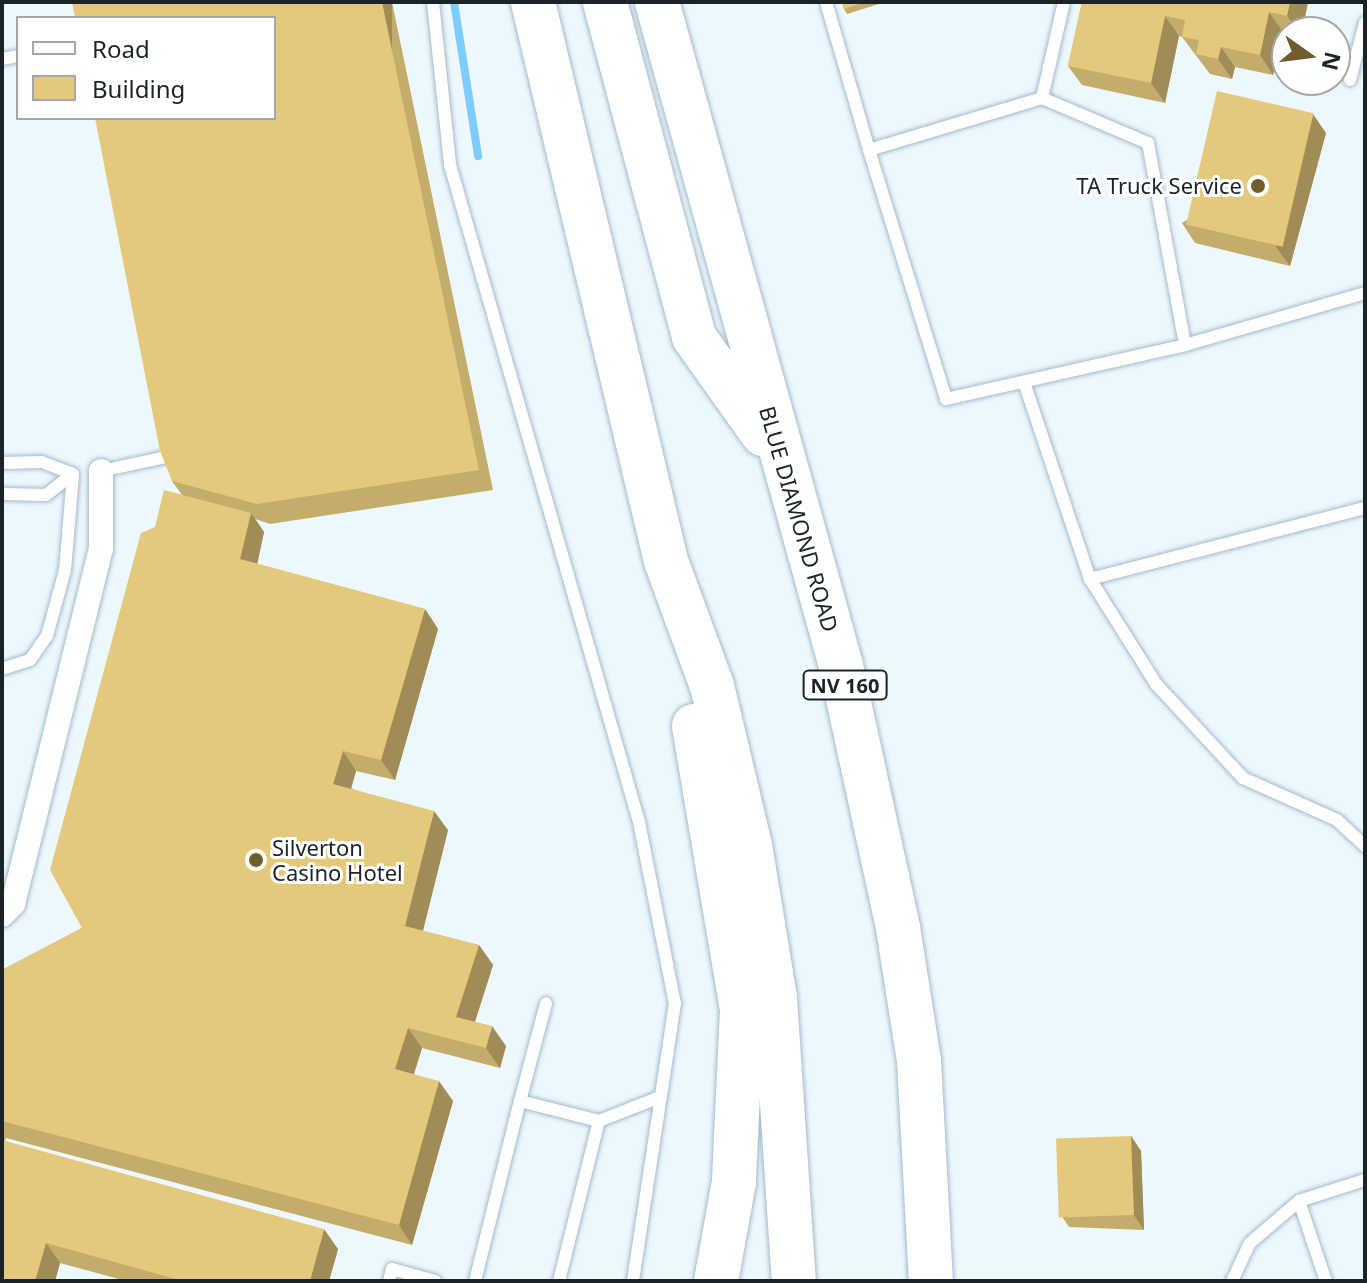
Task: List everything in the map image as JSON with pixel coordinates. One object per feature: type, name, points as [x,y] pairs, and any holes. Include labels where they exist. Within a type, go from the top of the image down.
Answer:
[{"type":"highway","points":[[533,2],[666,561],[742,1010],[734,1182],[716,1281]]},
{"type":"highway","points":[[605,2],[694,337],[783,463]]},
{"type":"highway","name":"BLUE DIAMOND ROAD","points":[[657,2],[841,666],[898,928],[919,1061],[932,1279]]},
{"type":"highway","points":[[666,561],[712,686],[750,845],[775,998],[794,1281]]},
{"type":"street","points":[[2,915],[13,904],[101,549],[101,471]]},
{"type":"lane","points":[[433,2],[432,25],[450,165],[639,822],[675,1003],[633,1281]]},
{"type":"lane","points":[[826,2],[946,399],[1185,345],[1365,293]]},
{"type":"lane","points":[[1042,98],[1064,2]]},
{"type":"lane","points":[[1351,76],[1365,23]]},
{"type":"lane","points":[[869,150],[1042,98],[1148,143],[1185,345]]},
{"type":"lane","points":[[1024,382],[1090,579],[1156,684],[1243,778],[1337,820],[1365,846]]},
{"type":"lane","points":[[101,471],[171,456]]},
{"type":"lane","points":[[2,463],[42,462],[73,474]]},
{"type":"lane","points":[[2,494],[46,495],[73,474]]},
{"type":"lane","points":[[2,669],[30,660],[47,636],[65,570],[73,474]]},
{"type":"lane","points":[[1090,579],[1365,508]]},
{"type":"lane","points":[[475,1281],[546,1003]]},
{"type":"lane","points":[[520,1101],[599,1121],[660,1097]]},
{"type":"lane","points":[[559,1281],[599,1121]]},
{"type":"lane","points":[[1232,1281],[1250,1243],[1299,1201],[1365,1180]]},
{"type":"lane","points":[[1299,1201],[1326,1281]]},
{"type":"lane","points":[[389,1281],[392,1269],[435,1281]]},
{"type":"building","points":[[72,2],[382,2],[479,470],[257,504],[172,481],[160,451],[95,120],[276,120],[276,16],[75,16]]},
{"type":"building","points":[[842,2],[865,2],[844,9]]},
{"type":"building","points":[[1082,2],[1290,2],[1287,16],[1269,12],[1260,55],[1221,47],[1218,59],[1196,54],[1199,40],[1182,37],[1185,20],[1165,16],[1151,83],[1068,66]]},
{"type":"building","points":[[1217,91],[1313,113],[1283,247],[1186,224]]},
{"type":"building","name":"Silverton Casino Hotel","points":[[164,490],[251,513],[240,559],[425,609],[381,760],[343,751],[333,784],[434,811],[405,926],[479,945],[456,1017],[492,1026],[486,1048],[408,1028],[395,1069],[439,1081],[399,1225],[2,1121],[2,970],[82,928],[50,870],[141,533],[155,527]]},
{"type":"building","points":[[1131,1136],[1134,1215],[1059,1218],[1056,1139]]},
{"type":"building","points":[[2,1140],[324,1229],[310,1281],[183,1281],[46,1243],[35,1281],[2,1281]]},
{"type":"waterway","points":[[454,2],[478,156]]},
{"type":"place","name":"TA Truck Service","points":[[1258,186]]},
{"type":"place","name":"Silverton Casino Hotel","points":[[256,860]]}]
